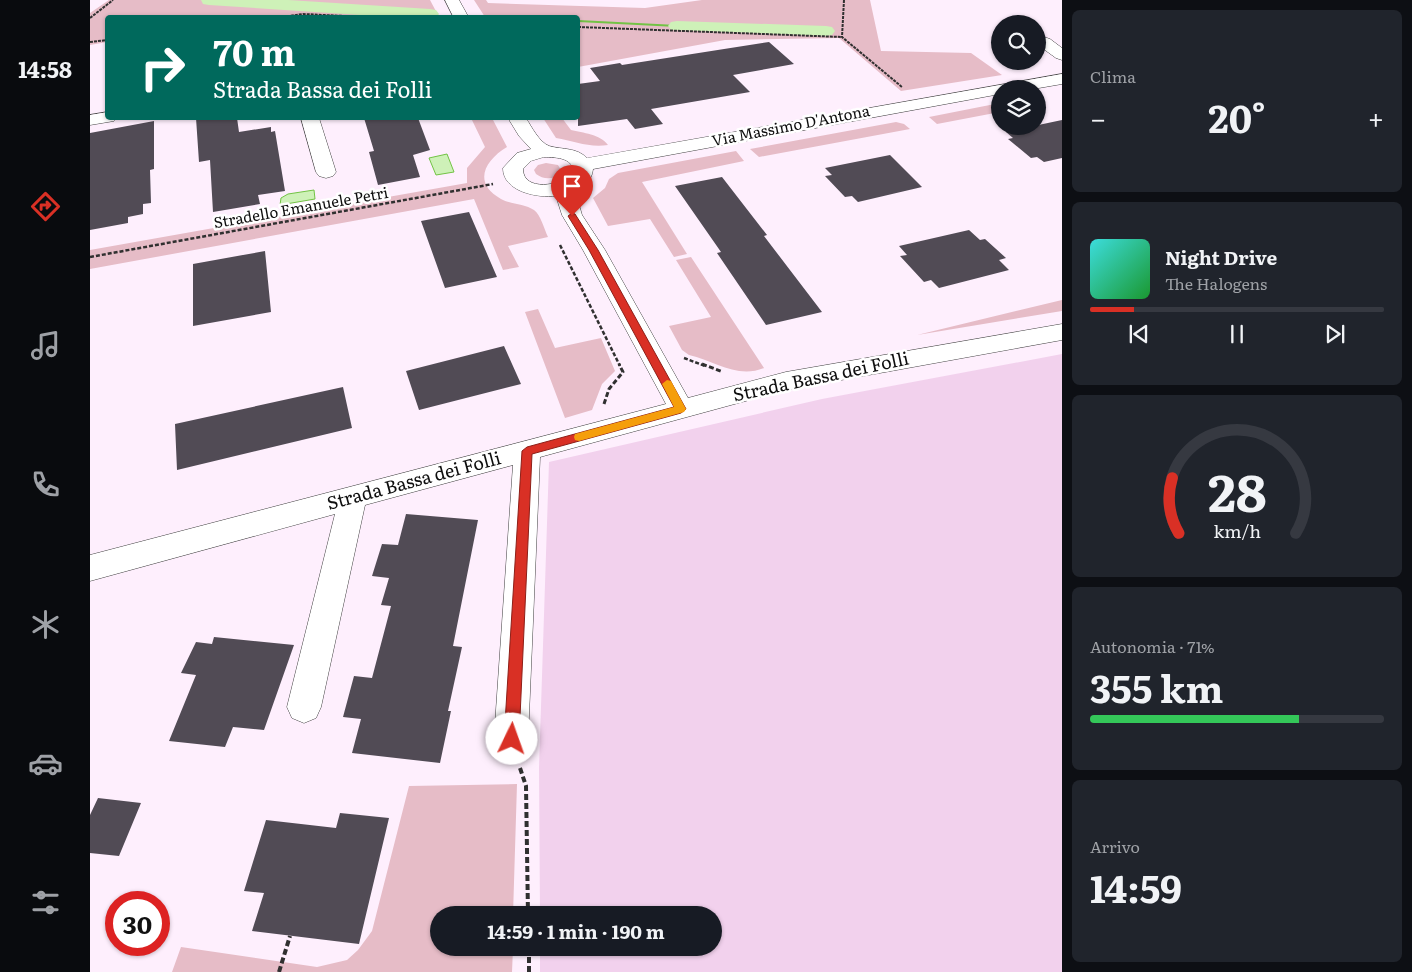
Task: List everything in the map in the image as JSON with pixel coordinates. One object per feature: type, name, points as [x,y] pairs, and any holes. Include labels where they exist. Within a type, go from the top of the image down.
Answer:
[{"type":"street","points":[[452,0],[460,15]]},
{"type":"street","points":[[1046,43],[1062,55]]},
{"type":"street","name":"Via Massimo D'Antona","points":[[1046,82],[1062,79]]},
{"type":"street","name":"Via Massimo D'Antona","points":[[583,165],[991,91]]},
{"type":"street","points":[[90,120],[105,118]]},
{"type":"street","points":[[311,120],[326,172]]},
{"type":"street","points":[[518,120],[543,151]]},
{"type":"street","points":[[543,151],[563,152],[579,160],[583,165],[583,176],[573,186],[564,189],[542,191],[523,185],[513,174],[517,162],[524,157],[543,151]]},
{"type":"street","points":[[564,189],[572,216],[594,250],[681,409]]},
{"type":"street","name":"Strada Bassa dei Folli","points":[[90,568],[786,381],[1062,332]]},
{"type":"street","points":[[512,739],[527,451]]},
{"type":"street","points":[[304,706],[353,498]]},
{"type":"path","points":[[90,18],[114,0]]},
{"type":"path","points":[[842,37],[844,0]]},
{"type":"path","points":[[296,15],[324,15]]},
{"type":"path","points":[[580,27],[842,37],[903,87]]},
{"type":"path","points":[[90,42],[105,40]]},
{"type":"path","points":[[492,179],[493,184],[499,190]]},
{"type":"path","name":"Stradello Emanuele Petri","points":[[90,257],[517,180]]},
{"type":"path","points":[[557,239],[623,372],[609,389],[603,406]]},
{"type":"path","points":[[679,356],[729,375]]},
{"type":"path","points":[[512,739],[526,786],[528,906]]},
{"type":"path","points":[[280,972],[290,936]]},
{"type":"path","points":[[528,956],[529,972]]},
{"type":"shaded area","points":[[109,0],[430,0],[438,15],[105,15],[105,42],[90,45],[90,13]]},
{"type":"shaded area","points":[[474,0],[486,0],[488,3],[645,8],[702,0],[870,0],[881,51],[971,53],[991,67],[991,70],[995,70],[1002,75],[901,91],[839,38],[725,40],[580,67],[580,15],[484,15]]},
{"type":"shaded area","points":[[991,105],[991,114],[937,124],[929,117]]},
{"type":"shaded area","points":[[472,120],[493,120],[507,147],[499,152],[488,165],[484,179],[487,186],[492,193],[501,199],[534,210],[548,237],[508,246],[519,267],[503,270],[474,199],[90,269],[90,250],[467,183],[467,168],[485,147]]},
{"type":"shaded area","points":[[544,120],[564,120],[571,130],[601,138],[608,145],[588,145],[556,138]]},
{"type":"shaded area","points":[[896,122],[904,124],[910,129],[759,157],[750,149]]},
{"type":"shaded area","points":[[736,151],[744,161],[642,182],[687,254],[674,257],[650,219],[608,226],[593,198],[605,188],[609,179],[618,173]]},
{"type":"shaded area","points":[[447,154],[454,172],[436,175],[429,158]]},
{"type":"shaded area","points":[[546,163],[558,165],[562,172],[556,177],[549,178],[536,174],[534,170],[538,165]]},
{"type":"shaded area","points":[[314,190],[315,199],[280,205],[281,198],[288,194]]},
{"type":"shaded area","points":[[691,257],[764,368],[754,371],[735,370],[689,355],[682,350],[669,326],[711,317],[676,260]]},
{"type":"shaded area","points":[[1062,300],[1062,311],[917,335]]},
{"type":"shaded area","points":[[538,309],[555,348],[601,338],[615,371],[602,384],[592,410],[565,418],[525,312]]},
{"type":"shaded area","points":[[1062,354],[1062,972],[540,972],[540,956],[722,956],[722,906],[540,906],[539,768],[549,462],[822,399]]},
{"type":"shaded area","points":[[517,784],[513,906],[430,906],[430,956],[513,956],[512,972],[172,972],[181,947],[317,967],[347,960],[358,950],[372,931],[409,786]]},
{"type":"building","points":[[769,42],[794,64],[733,75],[750,92],[651,109],[663,124],[635,129],[627,119],[578,126],[578,120],[580,120],[580,84],[600,81],[590,68],[620,63],[622,65]]},
{"type":"building","points":[[196,120],[237,120],[239,132],[271,127],[271,132],[275,131],[285,191],[258,195],[260,204],[213,212],[210,160],[199,162]]},
{"type":"building","points":[[365,120],[419,120],[430,150],[413,155],[420,177],[378,185],[369,152],[374,151]]},
{"type":"building","points":[[1062,120],[1062,158],[1044,162],[1037,157],[1031,158],[1008,139],[1013,138],[1010,135],[1046,135],[1046,123]]},
{"type":"building","points":[[154,121],[154,169],[150,170],[151,203],[143,204],[143,214],[128,217],[128,223],[90,230],[90,133]]},
{"type":"building","points":[[890,155],[922,187],[858,202],[852,196],[845,197],[825,176],[832,175],[825,168]]},
{"type":"building","points":[[722,177],[767,235],[764,236],[822,312],[766,325],[717,253],[721,252],[675,186]]},
{"type":"building","points":[[469,212],[497,277],[445,288],[421,221]]},
{"type":"building","points":[[969,230],[980,240],[985,239],[1006,258],[999,260],[1009,270],[939,288],[931,280],[924,282],[900,256],[907,255],[899,246]]},
{"type":"building","points":[[265,251],[271,312],[193,326],[193,264]]},
{"type":"building","points":[[504,346],[521,384],[419,410],[406,371]]},
{"type":"building","points":[[343,387],[352,428],[177,470],[175,424]]},
{"type":"building","points":[[406,514],[478,520],[453,646],[462,647],[448,711],[451,711],[440,763],[352,753],[361,719],[343,717],[354,676],[372,678],[391,606],[381,605],[389,578],[372,576],[382,544],[398,545]]},
{"type":"building","points":[[214,637],[294,645],[264,730],[233,727],[225,747],[169,741],[196,675],[181,673],[196,642],[212,644]]},
{"type":"building","points":[[98,798],[141,803],[119,856],[90,853],[90,815]]},
{"type":"building","points":[[340,813],[389,818],[359,944],[252,931],[264,893],[244,891],[266,820],[336,828]]},
{"type":"waterway","points":[[209,0],[430,14]]},
{"type":"waterway","points":[[580,21],[677,26]]},
{"type":"waterway","points":[[677,26],[826,31]]},
{"type":"slow traffic","points":[[579,437],[681,409],[667,384]]},
{"type":"route","points":[[512,739],[527,451],[681,409],[594,250],[572,216]]}]
